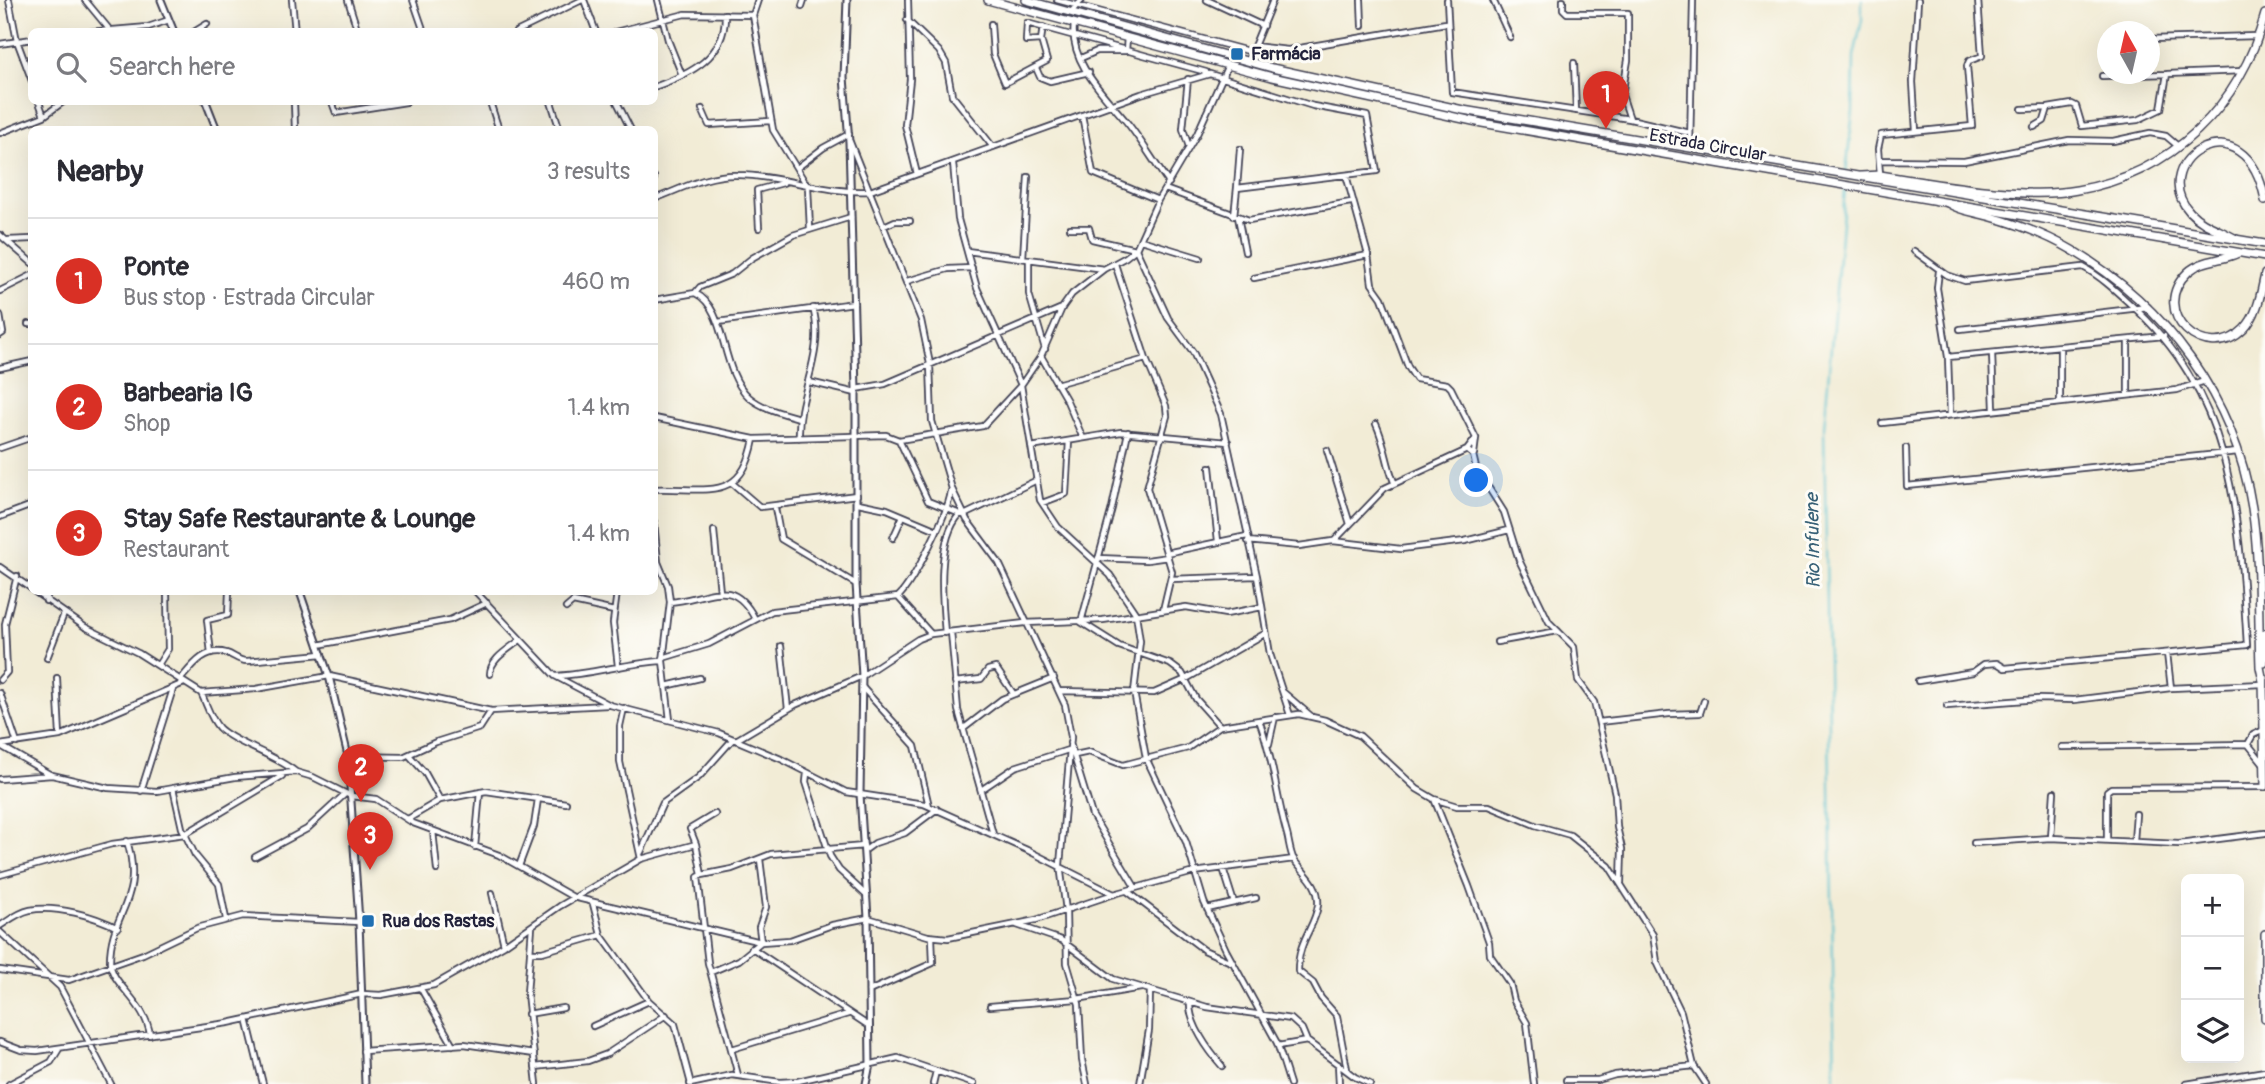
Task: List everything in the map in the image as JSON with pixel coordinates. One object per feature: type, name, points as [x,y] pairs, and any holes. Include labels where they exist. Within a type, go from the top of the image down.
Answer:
[{"type":"main road","name":"Estrada Circular","points":[[988,0],[1228,64],[1482,123],[2265,257]]},
{"type":"main road","name":"Estrada Circular","points":[[1026,0],[1074,9],[1248,61],[1463,110],[1861,176]]},
{"type":"main road","points":[[1861,176],[1880,175],[2015,191],[2070,191],[2107,183],[2180,147],[2212,117],[2244,71],[2265,14]]},
{"type":"main road","points":[[2239,239],[2200,221],[2185,207],[2178,183],[2185,162],[2192,154],[2209,145],[2232,146],[2246,155],[2255,167],[2265,200]]},
{"type":"main road","points":[[1861,176],[2265,244]]},
{"type":"main road","points":[[1948,203],[2035,232],[2070,248],[2111,274],[2148,307],[2167,335],[2206,380],[2239,452],[2254,529],[2263,682]]},
{"type":"main road","points":[[2240,253],[2202,264],[2180,281],[2174,302],[2175,313],[2180,325],[2192,336],[2213,341],[2233,337],[2244,329],[2257,307],[2265,274]]},
{"type":"main road","points":[[2265,633],[2265,786]]},
{"type":"main road","points":[[2265,934],[2265,1018]]},
{"type":"street","points":[[9,0],[17,41],[28,70]]},
{"type":"street","points":[[85,0],[107,28]]},
{"type":"street","points":[[161,0],[172,28]]},
{"type":"street","points":[[292,0],[295,28]]},
{"type":"street","points":[[348,0],[357,28]]},
{"type":"street","points":[[413,0],[423,28]]},
{"type":"street","points":[[526,28],[583,0],[594,28]]},
{"type":"street","points":[[658,0],[682,75]]},
{"type":"street","points":[[758,0],[753,15],[771,121],[777,139],[808,187],[810,229]]},
{"type":"street","points":[[848,0],[844,77],[849,134],[856,391],[856,584],[862,676],[860,794],[868,919],[870,1064],[866,1084]]},
{"type":"street","points":[[908,0],[906,19],[910,79],[905,125],[916,174]]},
{"type":"street","points":[[1058,0],[1074,9],[1253,49],[1288,50],[1447,23]]},
{"type":"street","points":[[1074,9],[1082,0]]},
{"type":"street","points":[[1207,0],[1263,26]]},
{"type":"street","points":[[1248,61],[1273,0]]},
{"type":"street","points":[[1361,0],[1362,26]]},
{"type":"street","points":[[1447,0],[1452,92],[1630,119],[1690,133]]},
{"type":"street","points":[[1493,0],[1510,37]]},
{"type":"street","points":[[1563,0],[1563,9],[1567,13],[1628,13],[1628,60],[1622,89],[1630,119]]},
{"type":"street","points":[[1690,148],[1693,0]]},
{"type":"street","points":[[1916,131],[1913,82],[1918,0]]},
{"type":"street","points":[[1880,175],[1878,139],[1881,135],[1972,126],[1967,66],[1969,61],[1982,56],[1978,0]]},
{"type":"street","points":[[629,28],[700,12],[753,15]]},
{"type":"street","points":[[658,85],[703,62],[722,39],[725,14]]},
{"type":"street","points":[[906,19],[939,51],[946,62],[952,95],[993,147]]},
{"type":"street","points":[[135,28],[169,20]]},
{"type":"street","points":[[1041,40],[1026,41],[1025,26],[1030,23],[1073,34],[1313,106],[1367,116],[1377,171],[1237,188]]},
{"type":"street","points":[[1074,23],[1073,43],[1088,72],[1169,183]]},
{"type":"street","points":[[200,28],[207,24]]},
{"type":"street","points":[[991,24],[993,54],[1005,83],[1047,61],[1041,40],[1043,27]]},
{"type":"street","points":[[1176,41],[1178,31]]},
{"type":"street","points":[[2160,39],[2258,36]]},
{"type":"street","points":[[1126,51],[1127,37]]},
{"type":"street","points":[[0,44],[28,40]]},
{"type":"street","points":[[1081,58],[1097,51],[1126,51]]},
{"type":"street","points":[[1574,63],[1576,111]]},
{"type":"street","points":[[658,416],[754,439],[886,435],[899,440],[980,428],[1021,385],[1041,356],[1062,307],[1072,294],[1136,249],[1158,200],[1189,147],[1228,64]]},
{"type":"street","points":[[1035,68],[1040,77],[1050,81],[1088,72]]},
{"type":"street","points":[[2160,74],[2244,71]]},
{"type":"street","points":[[658,197],[711,177],[735,174],[808,187],[849,192],[870,191],[1188,78],[1210,74]]},
{"type":"street","points":[[2022,109],[2074,104],[2081,126],[2138,120],[2161,109],[2167,74]]},
{"type":"street","points":[[1188,78],[1183,129],[1189,147]]},
{"type":"street","points":[[40,105],[44,116]]},
{"type":"street","points":[[0,133],[44,116],[58,105]]},
{"type":"street","points":[[207,105],[215,126]]},
{"type":"street","points":[[294,105],[295,126]]},
{"type":"street","points":[[333,105],[336,113],[388,105]]},
{"type":"street","points":[[490,105],[498,126]]},
{"type":"street","points":[[552,105],[559,126]]},
{"type":"street","points":[[618,105],[629,126]]},
{"type":"street","points":[[2034,127],[2044,121],[2048,108]]},
{"type":"street","points":[[702,109],[709,125],[771,121]]},
{"type":"street","points":[[1082,115],[1093,173],[1158,200]]},
{"type":"street","points":[[31,122],[32,126]]},
{"type":"street","points":[[1880,160],[1964,160],[2069,140],[2113,141],[2150,133],[2166,136],[2180,147]]},
{"type":"street","points":[[797,168],[823,148],[849,134]]},
{"type":"street","points":[[849,142],[921,320],[930,364],[930,407],[952,489],[962,514],[999,563],[1025,624],[1065,705],[1069,746],[1060,865],[1066,911],[1067,963],[1077,999],[1087,1084]]},
{"type":"street","points":[[1240,149],[1236,216],[1245,252]]},
{"type":"street","points":[[953,163],[958,219],[972,268],[998,336],[1021,385],[1035,481],[1042,503],[1058,527],[1097,560],[1125,594],[1136,614],[1140,641],[1134,692],[1146,758],[1186,842],[1208,909],[1233,963],[1255,999],[1260,1017],[1278,1046],[1290,1084]]},
{"type":"street","points":[[1346,175],[1351,202],[1368,255],[1372,284],[1382,298],[1411,371],[1421,381],[1449,385],[1476,438],[1473,455],[1476,468],[1504,512],[1519,560],[1549,622],[1574,647],[1578,680],[1592,696],[1615,793],[1617,827],[1622,849],[1621,884]]},
{"type":"street","points":[[1028,177],[1026,259],[1029,294],[1045,350]]},
{"type":"street","points":[[759,228],[759,187],[785,183]]},
{"type":"street","points":[[1165,189],[1236,216],[1261,220],[1351,202]]},
{"type":"street","points":[[658,299],[695,293],[700,287],[732,274],[752,258],[793,235],[850,217]]},
{"type":"street","points":[[884,226],[895,221],[911,221]]},
{"type":"street","points":[[1070,228],[1089,228],[1092,239],[1136,249]]},
{"type":"street","points":[[0,235],[28,259]]},
{"type":"street","points":[[8,240],[28,239]]},
{"type":"street","points":[[1140,240],[1200,258]]},
{"type":"street","points":[[1136,249],[1160,303],[1193,352],[1217,404],[1228,442],[1257,576],[1266,632],[1290,715]]},
{"type":"street","points":[[967,251],[1104,269]]},
{"type":"street","points":[[1914,251],[1939,271],[1965,281],[2083,267],[2167,335],[2196,385],[2224,452],[2235,500],[2241,546],[2247,645]]},
{"type":"street","points":[[1254,278],[1368,255]]},
{"type":"street","points":[[1115,264],[1146,359],[1166,405],[1167,416],[1147,488],[1167,555],[1171,579],[1163,610]]},
{"type":"street","points":[[907,281],[948,269],[972,268]]},
{"type":"street","points":[[1939,271],[1937,288],[1948,357],[1950,414]]},
{"type":"street","points":[[0,292],[28,277]]},
{"type":"street","points":[[695,293],[709,304],[718,322],[728,361],[740,387],[765,407],[799,418]]},
{"type":"street","points":[[718,322],[854,303]]},
{"type":"street","points":[[809,382],[856,391],[885,384],[1062,307]]},
{"type":"street","points":[[1960,329],[2148,307]]},
{"type":"street","points":[[799,438],[799,418],[818,338],[813,308]]},
{"type":"street","points":[[0,315],[3,333],[0,335]]},
{"type":"street","points":[[1948,357],[2167,335]]},
{"type":"street","points":[[2128,340],[2128,395]]},
{"type":"street","points":[[2060,346],[2060,403]]},
{"type":"street","points":[[1992,353],[1994,410]]},
{"type":"street","points":[[1041,356],[1083,437]]},
{"type":"street","points":[[1056,384],[1146,359]]},
{"type":"street","points":[[0,368],[28,361]]},
{"type":"street","points":[[1882,423],[2128,395],[2196,385],[2206,380]]},
{"type":"street","points":[[1376,424],[1385,441],[1387,463],[1394,482]]},
{"type":"street","points":[[1031,447],[1128,432],[1228,442]]},
{"type":"street","points":[[1081,622],[1128,432]]},
{"type":"street","points":[[0,448],[28,438]]},
{"type":"street","points":[[1333,541],[1394,482],[1467,450],[1476,438]]},
{"type":"street","points":[[658,489],[702,491],[732,483],[748,466],[754,439]]},
{"type":"street","points":[[899,440],[928,501],[962,514]]},
{"type":"street","points":[[1042,503],[1065,497],[1069,441]]},
{"type":"street","points":[[1906,447],[1908,486],[2239,452]]},
{"type":"street","points":[[1327,450],[1350,524]]},
{"type":"street","points":[[1467,450],[1473,455]]},
{"type":"street","points":[[1210,467],[1218,541]]},
{"type":"street","points":[[994,835],[964,729],[955,682],[942,585],[947,534],[950,525],[962,514],[1035,481]]},
{"type":"street","points":[[732,483],[756,506],[775,508],[858,495]]},
{"type":"street","points":[[555,676],[598,673],[618,666],[663,659],[709,644],[772,611],[898,597],[913,577],[949,509],[952,489]]},
{"type":"street","points":[[858,503],[887,509],[937,530]]},
{"type":"street","points":[[0,517],[28,506]]},
{"type":"street","points":[[775,508],[781,539],[856,584]]},
{"type":"street","points":[[893,538],[903,516]]},
{"type":"street","points":[[1097,560],[1147,560],[1218,541],[1248,539],[1299,547],[1333,541],[1401,549],[1465,541],[1508,530]]},
{"type":"street","points":[[714,531],[720,592]]},
{"type":"street","points":[[658,562],[668,586],[670,602],[663,659],[670,720]]},
{"type":"street","points":[[0,567],[28,586]]},
{"type":"street","points":[[0,680],[7,666],[2,624],[17,576]]},
{"type":"street","points":[[1171,579],[1257,576]]},
{"type":"street","points":[[670,602],[720,592],[739,596],[755,619]]},
{"type":"street","points":[[39,595],[64,614],[158,665],[201,693],[256,690],[329,676],[491,710],[610,705],[624,708],[734,740],[828,785],[937,809],[1060,865],[1114,894]]},
{"type":"street","points":[[46,601],[47,595]]},
{"type":"street","points":[[158,665],[168,649],[167,595]]},
{"type":"street","points":[[211,653],[206,620],[228,615],[229,595]]},
{"type":"street","points":[[301,595],[329,676],[348,756],[348,795],[359,922],[365,1084]]},
{"type":"street","points":[[479,595],[555,676],[610,705]]},
{"type":"street","points":[[617,595],[614,611],[618,666]]},
{"type":"street","points":[[898,597],[931,634]]},
{"type":"street","points":[[566,608],[573,602],[614,611]]},
{"type":"street","points":[[318,645],[450,620],[487,603]]},
{"type":"street","points":[[641,856],[663,803],[699,777],[734,740],[789,709],[862,676],[918,639],[931,634],[1025,624],[1081,622],[1190,607],[1226,614],[1262,607]]},
{"type":"street","points":[[47,657],[64,614]]},
{"type":"street","points":[[1081,622],[1097,634],[1138,654],[1170,664],[1186,679],[1196,699],[1220,726]]},
{"type":"street","points":[[1497,642],[1559,631]]},
{"type":"street","points":[[1059,691],[1154,693],[1186,679],[1266,632]]},
{"type":"street","points":[[490,674],[490,667],[495,660],[520,640]]},
{"type":"street","points":[[1918,681],[1973,672],[1984,664],[1997,663],[2005,668],[2259,644]]},
{"type":"street","points":[[780,646],[789,709]]},
{"type":"street","points":[[0,745],[60,736],[173,689],[198,661],[211,653],[230,653],[239,661],[247,662],[322,654]]},
{"type":"street","points":[[2167,653],[2171,688]]},
{"type":"street","points":[[955,682],[981,679],[988,670],[996,668],[1013,692]]},
{"type":"street","points":[[57,678],[60,736]]},
{"type":"street","points":[[666,686],[700,678]]},
{"type":"street","points":[[964,729],[1013,692],[1054,678]]},
{"type":"street","points":[[1947,706],[2038,699],[2074,700],[2171,688],[2263,682]]},
{"type":"street","points":[[862,686],[915,746],[929,806]]},
{"type":"street","points":[[141,791],[173,689]]},
{"type":"street","points":[[1282,692],[1311,716],[1360,736],[1417,789],[1434,799],[1457,806],[1489,806],[1535,825],[1570,835],[1602,858],[1655,940],[1657,962],[1681,1012],[1694,1066],[1706,1084]]},
{"type":"street","points":[[0,693],[15,743],[14,752]]},
{"type":"street","points":[[201,693],[210,715],[224,732],[278,759],[296,772],[313,777],[348,795],[376,799],[407,819],[519,866],[573,897],[761,942],[790,940],[832,925],[868,919],[932,937],[948,938],[1016,925],[1135,887],[1194,872],[1294,859]]},
{"type":"street","points":[[1599,722],[1669,713],[1700,713],[1704,701]]},
{"type":"street","points":[[624,708],[620,726],[620,762],[641,856]]},
{"type":"street","points":[[348,756],[390,758],[409,755],[436,742],[480,728],[491,710]]},
{"type":"street","points":[[1075,755],[1089,752],[1123,765],[1193,746],[1220,726],[1290,715],[1311,716]]},
{"type":"street","points":[[1268,745],[1275,717]]},
{"type":"street","points":[[1259,720],[1268,745],[1276,793],[1294,859],[1317,891],[1318,906],[1303,938],[1298,971],[1313,983],[1321,998],[1337,1016],[1347,1069]]},
{"type":"street","points":[[2248,744],[2253,735],[2264,730]]},
{"type":"street","points":[[2062,747],[2248,744]]},
{"type":"street","points":[[2248,744],[2264,764]]},
{"type":"street","points":[[0,745],[52,775]]},
{"type":"street","points":[[1069,746],[1075,755],[1091,815],[1135,887]]},
{"type":"street","points":[[981,790],[1015,767],[1069,746]]},
{"type":"street","points":[[409,755],[425,774],[440,800]]},
{"type":"street","points":[[32,775],[36,765]]},
{"type":"street","points":[[0,779],[52,775],[108,788],[141,791],[235,777],[296,772]]},
{"type":"street","points":[[807,773],[806,782],[827,848],[839,870],[867,897]]},
{"type":"street","points":[[0,875],[127,841],[185,834],[284,774]]},
{"type":"street","points":[[2107,839],[2108,791],[2111,788],[2265,786]]},
{"type":"street","points":[[173,788],[185,834],[195,855],[219,884],[226,919]]},
{"type":"street","points":[[475,847],[480,792]]},
{"type":"street","points":[[407,819],[440,800],[480,792],[566,803]]},
{"type":"street","points":[[2051,838],[2054,792]]},
{"type":"street","points":[[255,857],[307,829],[348,795]]},
{"type":"street","points":[[519,866],[534,826],[538,799]]},
{"type":"street","points":[[1434,799],[1469,886],[1489,942],[1490,955],[1510,984],[1514,1001],[1527,1023],[1534,1084]]},
{"type":"street","points":[[738,1075],[702,928],[704,911],[698,877],[732,869],[771,854],[875,844],[905,833],[937,809]]},
{"type":"street","points":[[702,875],[696,844],[690,830],[715,814]]},
{"type":"street","points":[[2134,841],[2136,814]]},
{"type":"street","points":[[433,831],[437,870]]},
{"type":"street","points":[[1974,843],[2051,838],[2179,844],[2265,833]]},
{"type":"street","points":[[127,841],[134,871],[133,887],[118,928],[110,964],[114,977],[143,1012],[150,1035]]},
{"type":"street","points":[[0,1042],[28,1051],[59,1048],[247,1020],[362,995],[421,989],[446,979],[504,945],[573,897],[641,856],[696,844]]},
{"type":"street","points":[[864,846],[875,844]]},
{"type":"street","points":[[760,859],[766,907],[759,927],[761,942]]},
{"type":"street","points":[[1223,868],[1234,903]]},
{"type":"street","points":[[1126,890],[1204,950],[1233,963]]},
{"type":"street","points":[[492,893],[504,945]]},
{"type":"street","points":[[1208,909],[1256,898]]},
{"type":"street","points":[[593,903],[601,935],[649,1001],[675,1024],[691,1084],[738,1075],[767,1082],[799,1083],[898,1058],[974,1084]]},
{"type":"street","points":[[0,926],[24,912],[40,909],[88,917],[118,928]]},
{"type":"street","points":[[0,970],[69,980],[143,954],[197,928],[226,919],[263,915],[359,922]]},
{"type":"street","points":[[1016,925],[1041,931],[1068,946],[1113,979],[1190,1003],[1260,1017],[1291,1019],[1301,1029],[1307,1041],[1370,1084]]},
{"type":"street","points":[[532,927],[528,1014],[537,1084]]},
{"type":"street","points":[[0,932],[52,979],[111,1084]]},
{"type":"street","points":[[530,952],[542,952],[601,935]]},
{"type":"street","points":[[869,991],[933,963],[932,937]]},
{"type":"street","points":[[711,972],[725,968],[761,942]]},
{"type":"street","points":[[752,948],[869,1027]]},
{"type":"street","points":[[421,989],[453,1045]]},
{"type":"street","points":[[990,1006],[1077,999],[1147,989]]},
{"type":"street","points":[[1140,1084],[1149,1030],[1147,989]]},
{"type":"street","points":[[593,1026],[649,1001]]},
{"type":"street","points":[[1190,1003],[1191,1014],[1200,1033],[1222,1066]]},
{"type":"street","points":[[528,1014],[563,1008]]},
{"type":"street","points":[[732,1049],[848,1014]]},
{"type":"street","points":[[535,1067],[588,1061],[607,1054],[666,1015]]},
{"type":"street","points":[[247,1020],[263,1083],[254,1084]]},
{"type":"street","points":[[1278,1046],[1307,1041]]},
{"type":"street","points":[[363,1051],[453,1045],[498,1047],[534,1054]]},
{"type":"street","points":[[9,1084],[51,1062],[59,1048]]},
{"type":"street","points":[[1338,1063],[1339,1084]]},
{"type":"street","points":[[1566,1080],[1598,1080],[1615,1075],[1694,1066]]},
{"type":"street","points":[[933,1084],[936,1071]]},
{"type":"street","points":[[2186,1084],[2265,1071]]},
{"type":"waterway","name":"Rio Infulene","points":[[1846,173],[1853,111],[1854,56],[1862,20],[1862,0]]},
{"type":"waterway","name":"Rio Infulene","points":[[1835,1084],[1824,427],[1845,189]]},
{"type":"place","name":"Farmácia","points":[[1237,54]]},
{"type":"place","name":"Ponte","points":[[1606,129]]},
{"type":"place","name":"Barbearia IG","points":[[361,802]]},
{"type":"place","name":"Stay Safe Restaurante & Lounge","points":[[370,870]]},
{"type":"place","name":"Rua dos Rastas","points":[[368,921]]}]
